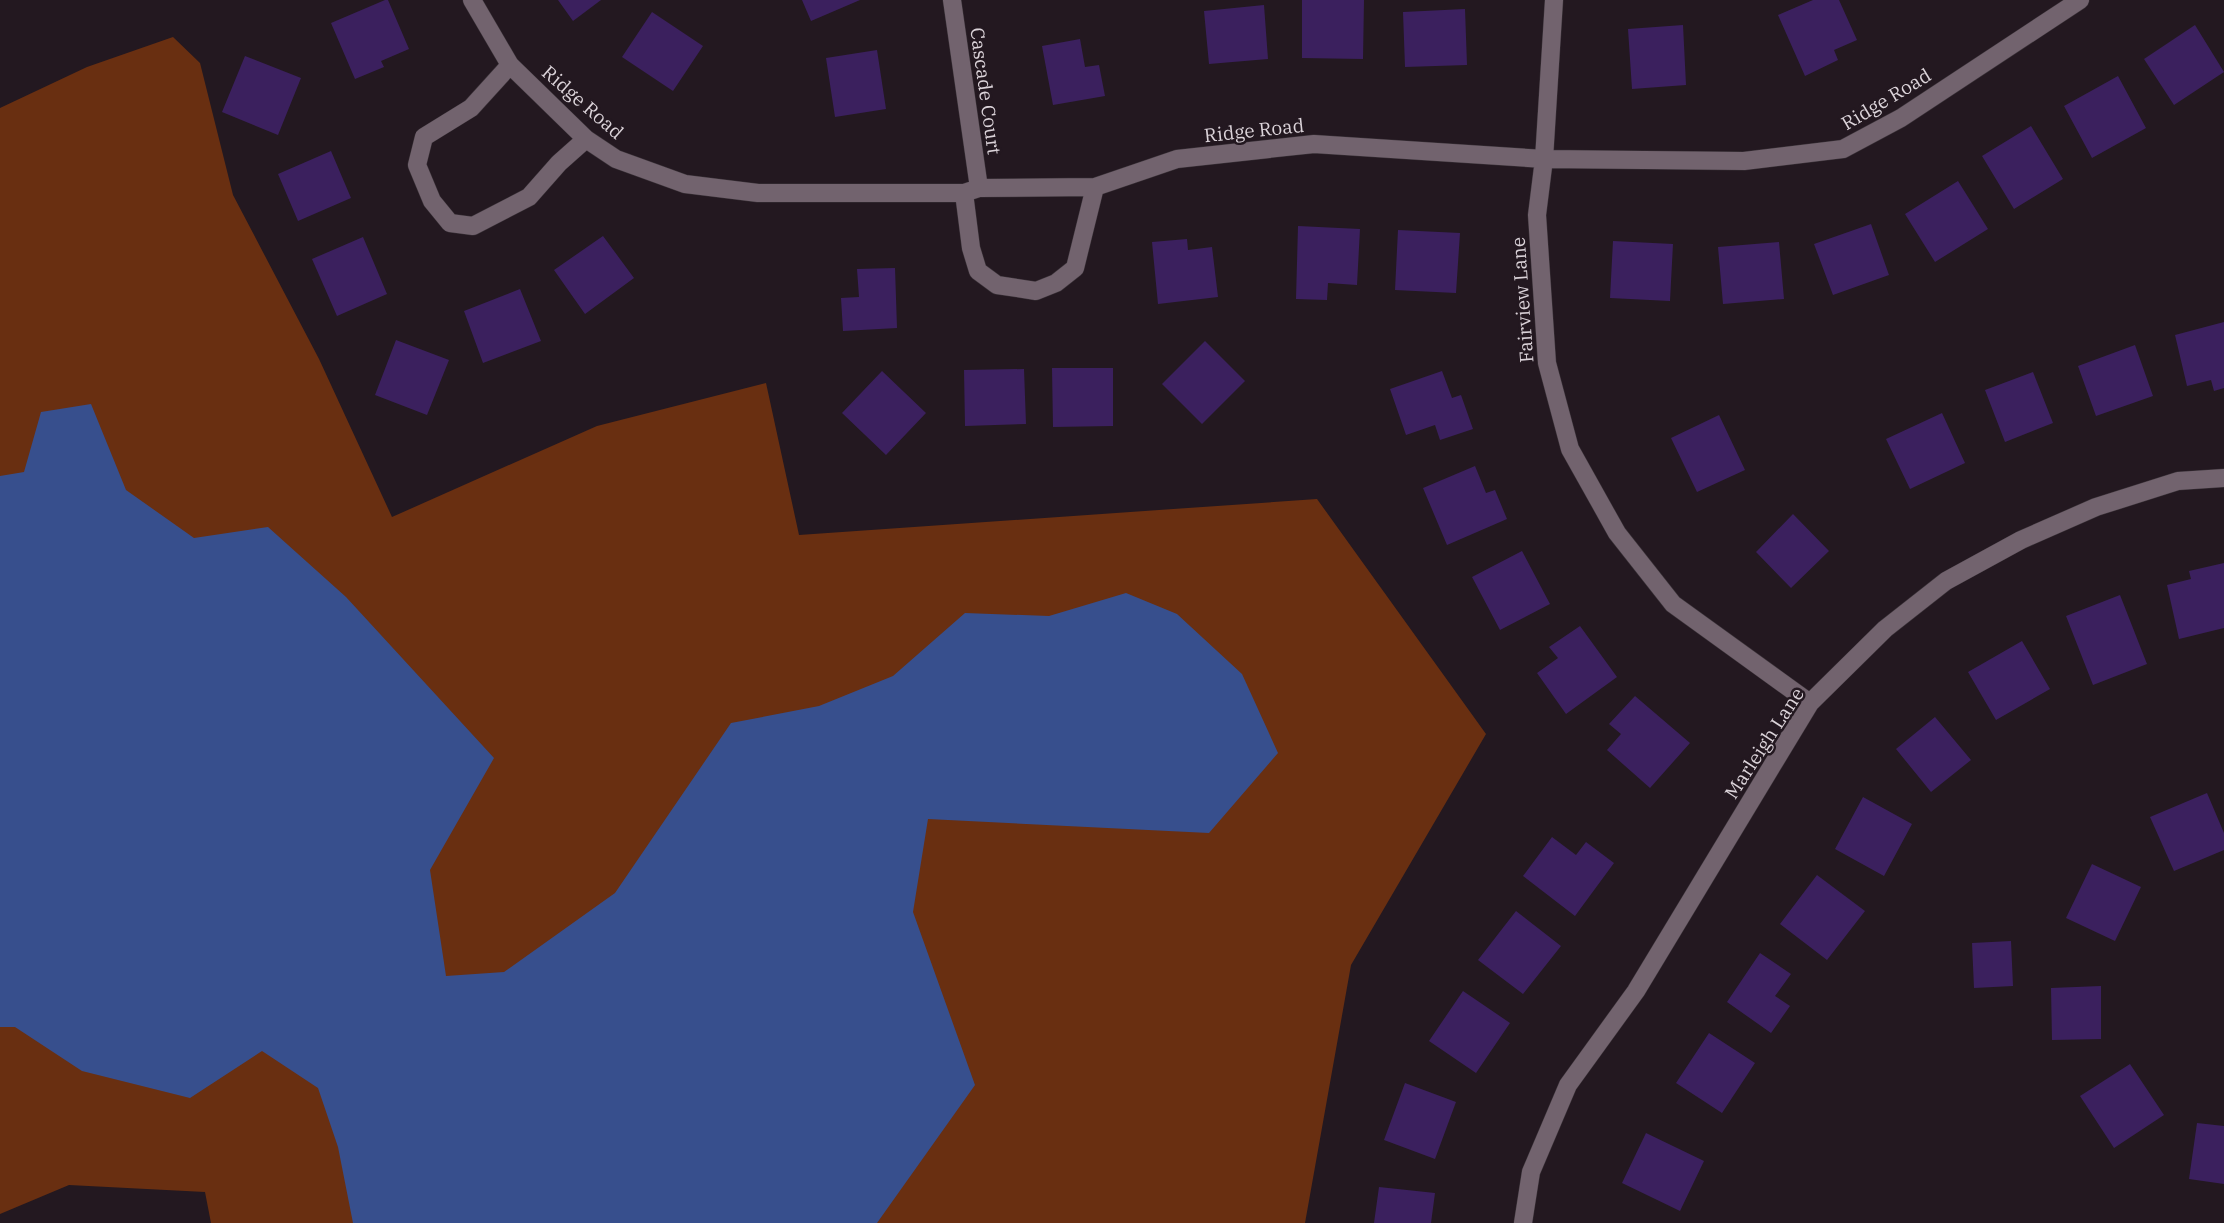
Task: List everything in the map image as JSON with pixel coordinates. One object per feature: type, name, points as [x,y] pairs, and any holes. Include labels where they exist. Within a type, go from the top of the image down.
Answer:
[{"type":"street","name":"Ridge Road","points":[[472,0],[510,65],[586,139],[616,159],[685,184],[758,193],[1095,187],[1177,159],[1314,145],[1544,159],[1744,161],[1843,149],[1901,118],[2080,0]]},
{"type":"street","name":"Cascade Court","points":[[952,0],[971,190],[971,248],[978,271],[997,285],[1036,291],[1056,283],[1075,268],[1095,187]]},
{"type":"street","name":"Fairview Lane","points":[[1554,0],[1544,159],[1537,215],[1547,363],[1570,449],[1616,533],[1673,604],[1810,703]]},
{"type":"street","points":[[510,65],[471,108],[424,137],[417,165],[432,201],[450,223],[473,226],[529,197],[559,163],[586,139]]},
{"type":"street","name":"Marleigh Lane","points":[[1523,1223],[1531,1172],[1568,1086],[1636,991],[1810,703],[1885,629],[1946,581],[2021,540],[2096,507],[2178,481],[2224,478]]},
{"type":"shaded area","points":[[173,37],[200,63],[233,195],[319,359],[392,517],[597,426],[766,383],[799,535],[1317,499],[1486,734],[1351,965],[1305,1223],[211,1223],[205,1192],[69,1185],[0,1214],[0,108],[87,67]]},
{"type":"water","points":[[91,404],[126,490],[194,538],[268,527],[346,597],[494,758],[430,870],[446,976],[504,972],[615,893],[731,723],[819,706],[893,676],[965,613],[1049,616],[1126,593],[1177,614],[1242,674],[1278,753],[1209,833],[928,819],[913,912],[975,1085],[877,1223],[353,1223],[338,1147],[318,1088],[262,1051],[190,1098],[82,1071],[15,1027],[0,1027],[0,476],[24,472],[41,412]]},
{"type":"building","points":[[388,0],[409,49],[381,61],[384,67],[355,79],[331,23]]},
{"type":"building","points":[[558,0],[601,0],[573,21]]},
{"type":"building","points":[[802,0],[860,0],[811,21]]},
{"type":"building","points":[[1302,0],[1364,0],[1363,59],[1302,58]]},
{"type":"building","points":[[1813,0],[1839,0],[1857,40],[1834,50],[1838,60],[1805,76],[1778,15]]},
{"type":"building","points":[[1264,5],[1268,59],[1209,64],[1204,11]]},
{"type":"building","points":[[1465,9],[1467,65],[1405,67],[1403,12]]},
{"type":"building","points":[[652,12],[703,46],[673,91],[622,57]]},
{"type":"building","points":[[1683,25],[1686,85],[1632,89],[1628,29]]},
{"type":"building","points":[[2195,25],[2224,72],[2174,105],[2144,59]]},
{"type":"building","points":[[1080,39],[1085,67],[1099,65],[1105,96],[1053,105],[1042,46]]},
{"type":"building","points":[[877,50],[886,109],[835,117],[826,58]]},
{"type":"building","points":[[245,56],[301,78],[278,135],[222,112]]},
{"type":"building","points":[[2118,76],[2146,128],[2092,158],[2064,106]]},
{"type":"building","points":[[2031,126],[2063,179],[2014,209],[1982,156]]},
{"type":"building","points":[[331,151],[351,198],[298,221],[278,174]]},
{"type":"building","points":[[1958,181],[1988,229],[1935,262],[1905,214]]},
{"type":"building","points":[[1871,224],[1889,275],[1833,295],[1814,244]]},
{"type":"building","points":[[1298,226],[1360,229],[1357,285],[1328,283],[1327,300],[1296,299]]},
{"type":"building","points":[[1398,230],[1460,233],[1456,293],[1395,290]]},
{"type":"building","points":[[603,236],[634,278],[585,314],[554,270]]},
{"type":"building","points":[[363,237],[387,294],[337,316],[312,259]]},
{"type":"building","points":[[1187,239],[1188,250],[1212,247],[1218,297],[1158,304],[1152,242]]},
{"type":"building","points":[[1613,241],[1673,244],[1670,301],[1610,298]]},
{"type":"building","points":[[1779,242],[1784,299],[1723,304],[1718,247]]},
{"type":"building","points":[[895,268],[897,328],[843,331],[841,298],[859,297],[857,269]]},
{"type":"building","points":[[520,289],[541,341],[483,363],[464,311]]},
{"type":"building","points":[[2224,322],[2224,388],[2214,391],[2211,380],[2187,386],[2175,335]]},
{"type":"building","points":[[396,340],[449,360],[427,415],[375,395]]},
{"type":"building","points":[[1205,341],[1245,381],[1202,424],[1162,384]]},
{"type":"building","points":[[2135,345],[2153,396],[2096,416],[2078,366]]},
{"type":"building","points":[[1052,368],[1113,368],[1113,426],[1053,427]]},
{"type":"building","points":[[1024,369],[1026,424],[965,426],[964,370]]},
{"type":"building","points":[[882,371],[926,413],[886,455],[842,413]]},
{"type":"building","points":[[1442,371],[1452,398],[1461,395],[1473,429],[1440,440],[1435,425],[1406,435],[1390,389]]},
{"type":"building","points":[[2033,372],[2053,423],[2005,442],[1985,390]]},
{"type":"building","points":[[1942,413],[1965,463],[1910,489],[1886,439]]},
{"type":"building","points":[[1719,415],[1745,470],[1697,492],[1671,438]]},
{"type":"building","points":[[1475,466],[1486,493],[1495,490],[1507,519],[1447,545],[1423,488]]},
{"type":"building","points":[[1793,514],[1829,551],[1791,588],[1756,552]]},
{"type":"building","points":[[1522,551],[1550,604],[1500,630],[1472,577]]},
{"type":"building","points":[[2224,563],[2224,628],[2179,639],[2167,585],[2191,579],[2189,571]]},
{"type":"building","points":[[2120,595],[2147,664],[2093,685],[2066,616]]},
{"type":"building","points":[[1580,626],[1617,677],[1566,714],[1537,673],[1558,658],[1549,647]]},
{"type":"building","points":[[2022,641],[2050,689],[1996,720],[1968,672]]},
{"type":"building","points":[[1635,696],[1690,743],[1650,788],[1607,750],[1621,734],[1609,724]]},
{"type":"building","points":[[1935,717],[1971,760],[1931,792],[1896,749]]},
{"type":"building","points":[[2207,793],[2224,833],[2224,850],[2174,871],[2150,817]]},
{"type":"building","points":[[1863,797],[1912,824],[1884,876],[1835,849]]},
{"type":"building","points":[[1552,837],[1576,855],[1586,842],[1614,863],[1575,916],[1523,876]]},
{"type":"building","points":[[2092,864],[2141,887],[2115,941],[2066,918]]},
{"type":"building","points":[[1817,875],[1865,911],[1827,960],[1780,924]]},
{"type":"building","points":[[1516,911],[1561,946],[1523,994],[1478,960]]},
{"type":"building","points":[[2011,941],[2013,986],[1974,988],[1972,943]]},
{"type":"building","points":[[1760,953],[1791,974],[1775,996],[1790,1006],[1771,1033],[1727,1002]]},
{"type":"building","points":[[2101,986],[2101,1039],[2052,1040],[2051,988]]},
{"type":"building","points":[[1463,991],[1510,1023],[1476,1073],[1429,1041]]},
{"type":"building","points":[[1709,1033],[1755,1063],[1722,1113],[1676,1083]]},
{"type":"building","points":[[2130,1064],[2164,1115],[2114,1148],[2080,1096]]},
{"type":"building","points":[[1405,1083],[1456,1102],[1435,1159],[1384,1140]]},
{"type":"building","points":[[2197,1123],[2224,1126],[2224,1184],[2189,1179]]},
{"type":"building","points":[[1646,1133],[1704,1161],[1680,1211],[1622,1183]]},
{"type":"building","points":[[1379,1187],[1435,1193],[1431,1223],[1374,1223]]}]
